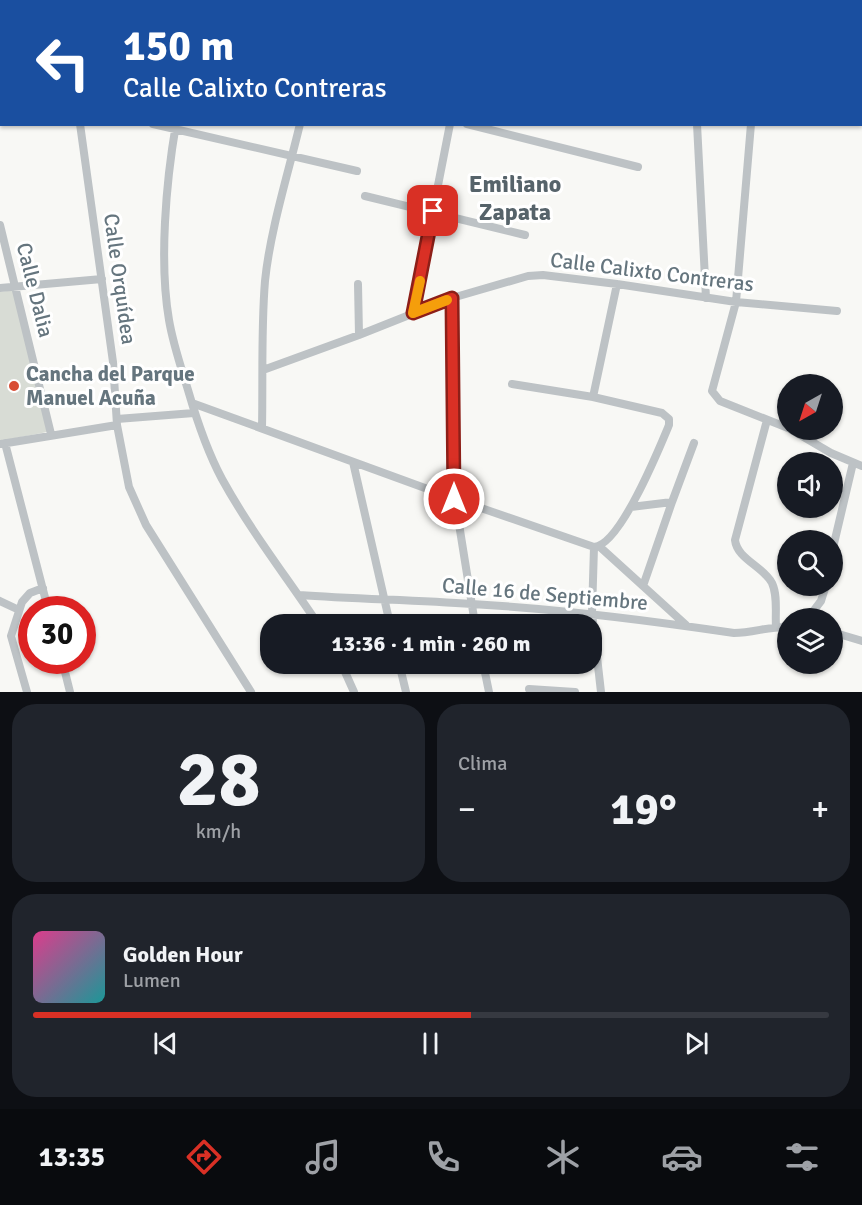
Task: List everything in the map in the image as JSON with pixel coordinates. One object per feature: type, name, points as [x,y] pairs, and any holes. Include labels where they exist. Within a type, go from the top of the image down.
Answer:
[{"type":"street","name":"Calle Orquídea","points":[[80,126],[129,487],[146,525],[251,692]]},
{"type":"street","points":[[311,614],[243,514],[222,479],[206,446],[194,413],[169,320],[165,283],[168,179],[175,126],[357,171]]},
{"type":"street","points":[[262,428],[265,279],[300,126]]},
{"type":"street","points":[[413,313],[450,126]]},
{"type":"street","points":[[475,126],[638,166]]},
{"type":"street","points":[[697,126],[706,298]]},
{"type":"street","points":[[751,126],[736,302],[712,391],[720,401],[777,424]]},
{"type":"street","points":[[365,196],[525,235]]},
{"type":"street","name":"Calle Dalia","points":[[0,225],[51,434]]},
{"type":"street","name":"Calle Calixto Contreras","points":[[263,370],[452,298],[528,276],[543,275],[736,302],[837,311]]},
{"type":"street","points":[[0,288],[102,279]]},
{"type":"street","points":[[358,284],[359,335]]},
{"type":"street","points":[[593,397],[617,284]]},
{"type":"street","points":[[452,298],[454,499],[473,614]]},
{"type":"street","points":[[512,384],[593,397],[662,413],[669,419],[669,425],[631,507],[609,538],[597,547],[592,613],[601,692]]},
{"type":"street","points":[[192,403],[454,499],[597,547],[687,626]]},
{"type":"street","points":[[45,596],[2,443],[138,417],[194,413]]},
{"type":"street","points":[[766,420],[735,540],[740,552],[757,566],[771,583],[775,593],[776,627]]},
{"type":"street","points":[[809,440],[831,453],[862,466]]},
{"type":"street","points":[[643,586],[694,443]]},
{"type":"street","points":[[353,462],[388,614]]},
{"type":"street","points":[[837,530],[854,463]]},
{"type":"street","points":[[631,507],[672,502]]},
{"type":"street","points":[[27,596],[43,588]]},
{"type":"street","name":"Calle 16 de Septiembre","points":[[299,595],[592,613],[735,633],[748,633],[776,627]]},
{"type":"street","points":[[0,601],[18,610]]},
{"type":"street","points":[[18,613],[11,636],[18,660]]},
{"type":"street","points":[[843,635],[862,641]]},
{"type":"street","points":[[22,674],[27,692]]},
{"type":"street","points":[[66,674],[70,692]]},
{"type":"street","points":[[346,674],[354,692]]},
{"type":"street","points":[[402,674],[406,692]]},
{"type":"street","points":[[485,674],[489,692]]},
{"type":"street","points":[[529,689],[574,692]]},
{"type":"shaded area","points":[[14,290],[47,432],[0,441],[0,292]]},
{"type":"slow traffic","points":[[420,281],[413,313],[447,300]]},
{"type":"place","name":"Cancha del Parque Manuel Acuña","points":[[14,386]]},
{"type":"district","name":"Emiliano Zapata","points":[[515,198]]},
{"type":"route","points":[[433,211],[413,313],[452,298],[454,499]]}]
